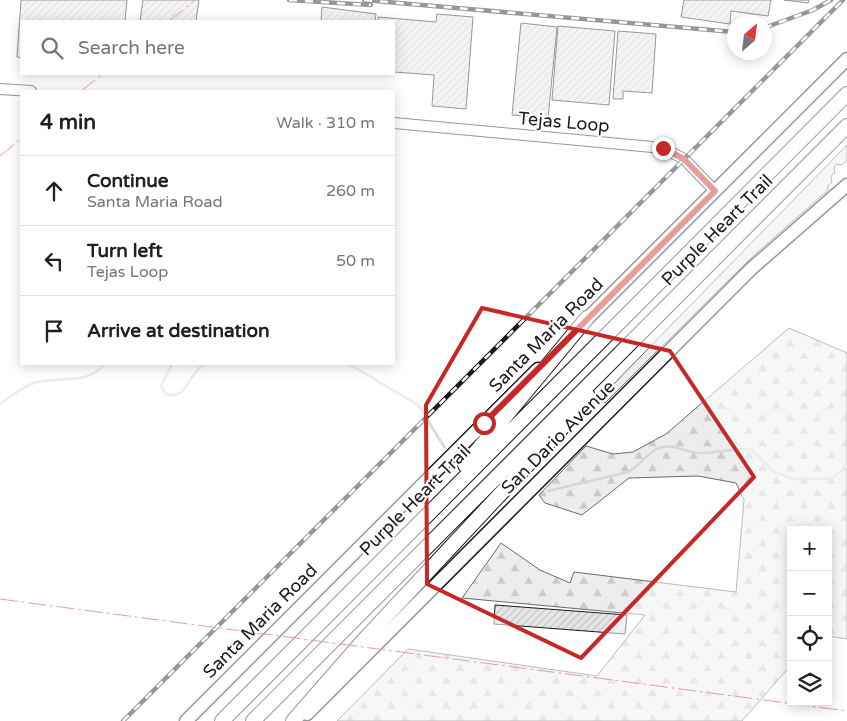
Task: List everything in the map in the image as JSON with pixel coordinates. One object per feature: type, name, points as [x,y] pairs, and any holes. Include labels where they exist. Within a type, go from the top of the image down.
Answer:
[{"type":"highway","name":"Purple Heart Trail","points":[[222,721],[847,94]]},
{"type":"highway","name":"Purple Heart Trail","points":[[253,721],[847,126]]},
{"type":"highway","points":[[405,536],[587,318]]},
{"type":"highway","points":[[294,721],[362,642],[577,412],[610,365]]},
{"type":"main road","name":"Santa Maria Road","points":[[186,721],[847,59]]},
{"type":"main road","name":"San Dario Avenue","points":[[300,721],[751,268],[847,185]]},
{"type":"street","points":[[0,89],[20,90]]},
{"type":"street","name":"Tejas Loop","points":[[395,123],[663,148],[684,159],[715,191]]},
{"type":"highlighted area","points":[[482,308],[670,351],[754,477],[581,658],[427,584],[426,405]]},
{"type":"shaded area","points":[[847,145],[847,160],[842,165],[837,164],[834,167],[835,173],[831,176],[832,182],[828,186],[828,190],[751,258],[605,403],[600,398]]},
{"type":"green space","points":[[789,328],[847,353],[847,639],[832,637],[832,526],[787,526],[787,670],[742,721],[337,721],[408,649],[597,676],[645,615],[462,598],[501,543],[540,570],[570,583],[574,572],[736,592],[744,500],[736,483],[698,476],[629,478],[582,515],[545,503],[539,495],[586,446],[613,454],[633,452],[666,434]]},
{"type":"building","points":[[21,0],[127,0],[125,20],[20,20],[20,58],[17,57]]},
{"type":"building","points":[[143,0],[199,0],[196,20],[140,20]]},
{"type":"building","points":[[684,0],[771,0],[768,15],[731,11],[731,15],[727,15],[727,24],[681,17]]},
{"type":"building","points":[[784,0],[809,0],[808,3]]},
{"type":"building","points":[[322,7],[376,14],[375,20],[321,20]]},
{"type":"building","points":[[437,14],[473,17],[466,109],[432,106],[434,75],[395,72],[395,20],[378,20],[378,17],[436,22]]},
{"type":"building","points":[[521,23],[557,27],[548,118],[512,115]]},
{"type":"building","points":[[558,26],[615,31],[609,105],[552,100]]},
{"type":"building","points":[[618,31],[656,34],[652,93],[623,91],[623,99],[613,99]]},
{"type":"building","points":[[495,605],[627,615],[625,634],[494,624]]},
{"type":"waterway","points":[[0,404],[34,383],[81,378],[97,371],[103,365]]},
{"type":"waterway","points":[[172,365],[161,386],[166,394],[173,395],[179,394],[194,373],[204,365]]},
{"type":"waterway","points":[[351,365],[418,405],[445,448]]},
{"type":"waterway","points":[[548,491],[628,472],[648,455],[662,447],[674,447],[698,453],[751,449],[773,471],[793,479],[831,479],[847,466]]},
{"type":"railway","points":[[289,0],[371,5]]},
{"type":"railway","points":[[364,0],[727,31]]},
{"type":"railway","points":[[772,25],[813,10],[831,0]]},
{"type":"railway","points":[[123,721],[843,0]]},
{"type":"power","points":[[170,20],[195,0]]},
{"type":"power","points":[[82,90],[102,75]]},
{"type":"power","points":[[0,156],[20,140]]},
{"type":"power","points":[[0,599],[847,711]]},
{"type":"route","points":[[484,423],[715,191],[684,159],[663,148]]}]
